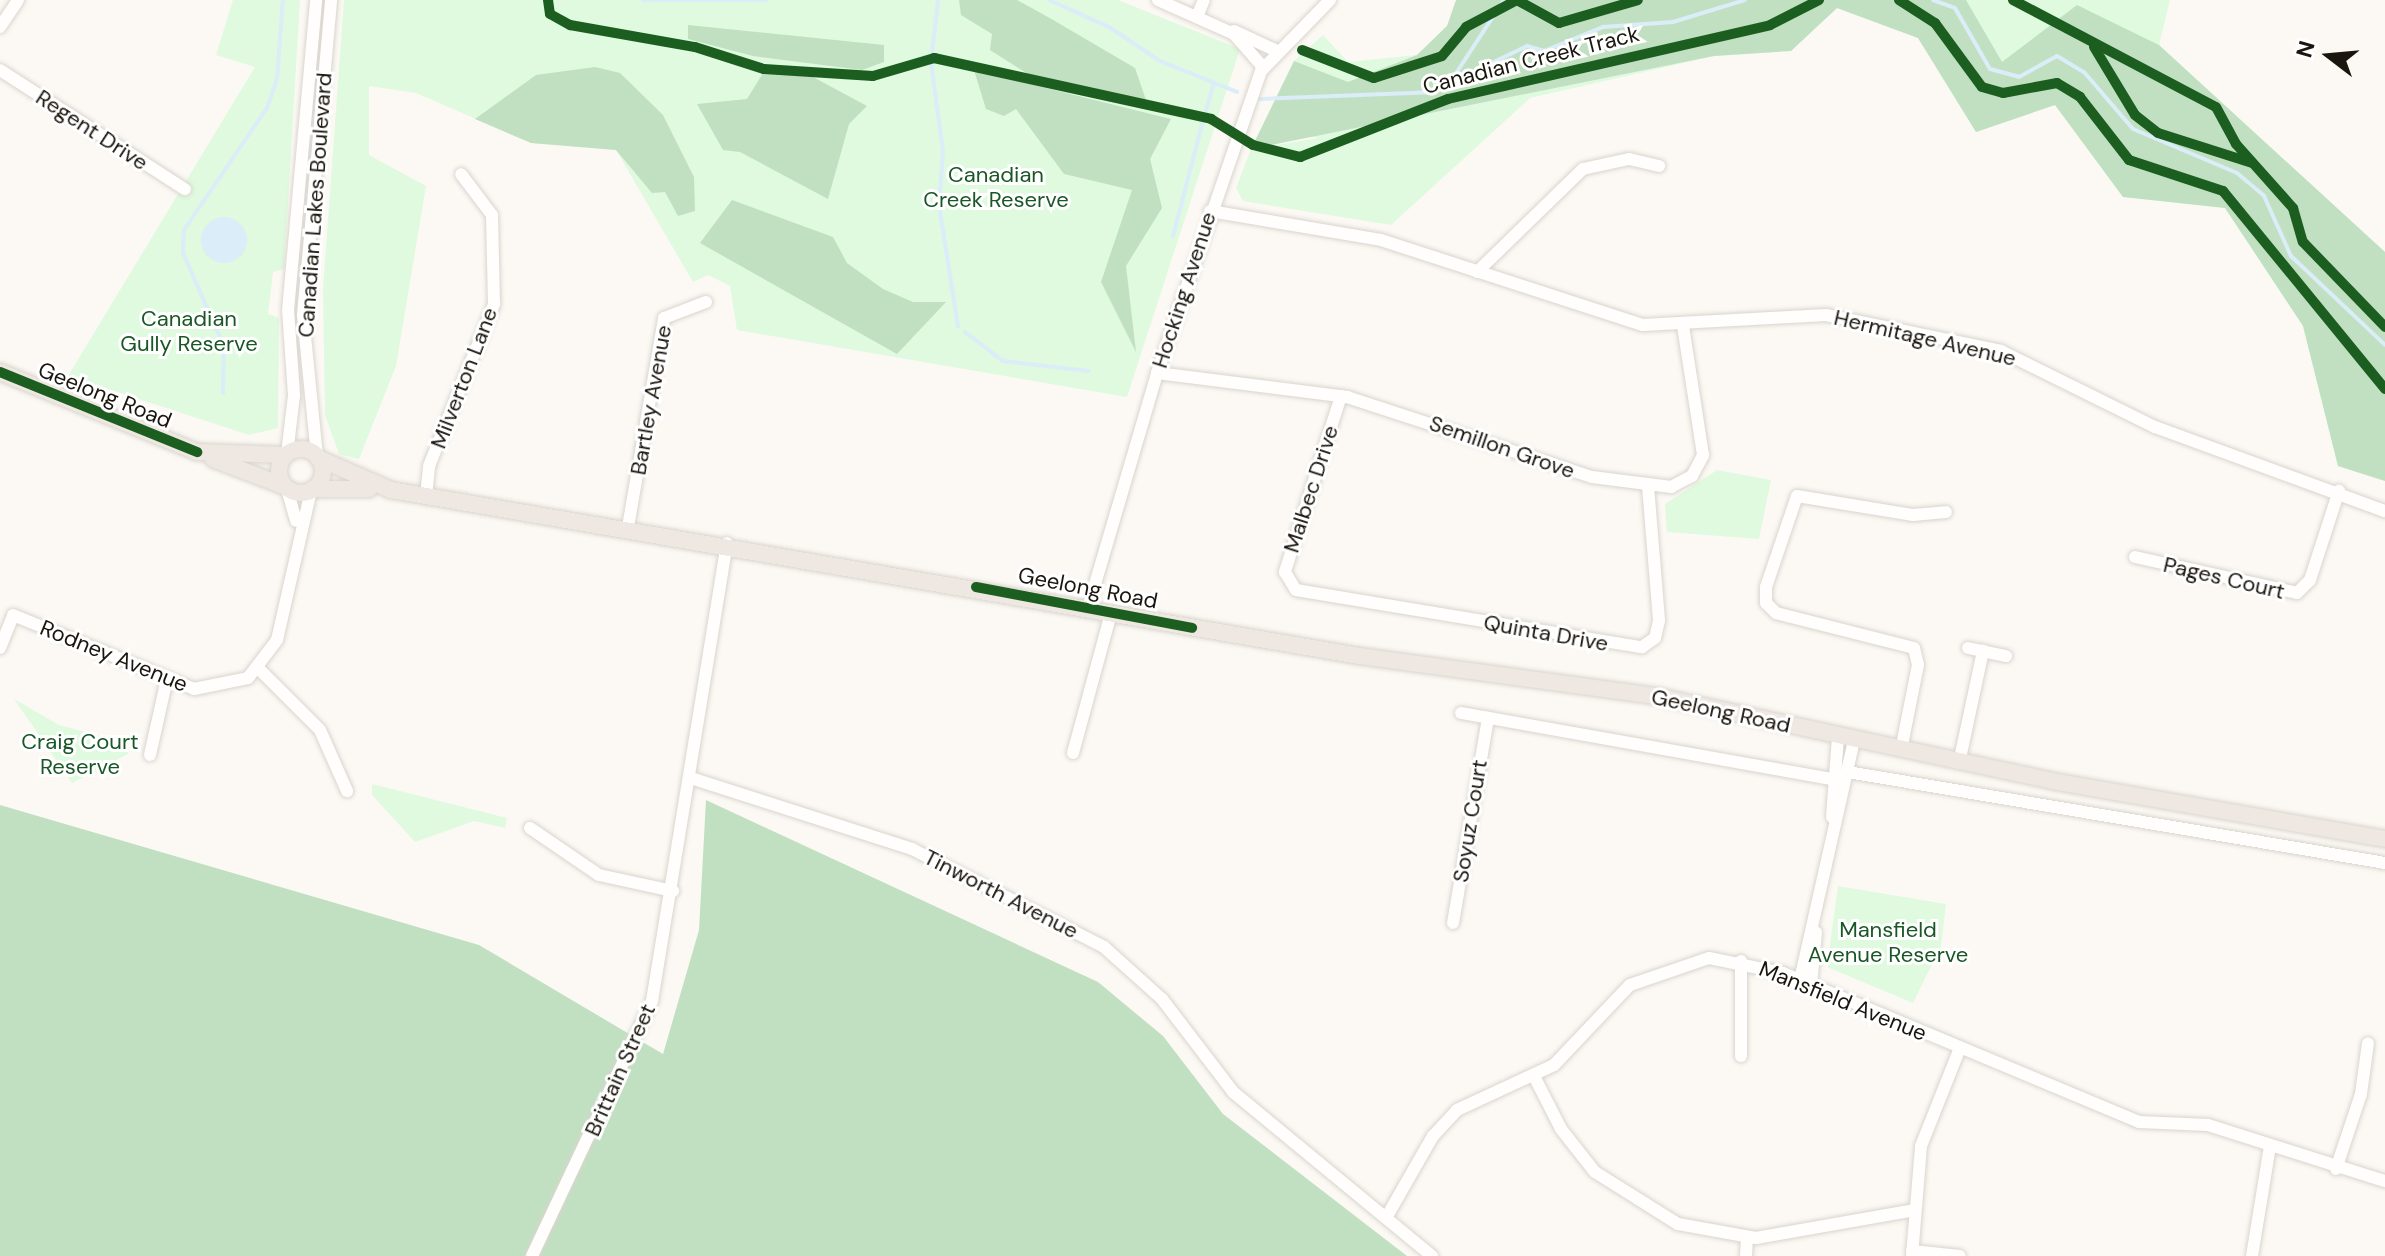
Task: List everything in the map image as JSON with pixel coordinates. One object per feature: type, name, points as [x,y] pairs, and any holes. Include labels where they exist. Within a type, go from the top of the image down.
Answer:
[{"type":"main road","name":"Geelong Road","points":[[0,372],[286,488]]},
{"type":"main road","points":[[302,449],[317,457],[322,476],[312,490],[286,488],[279,472],[286,454],[302,449]]},
{"type":"main road","name":"Geelong Road","points":[[197,452],[286,454]]},
{"type":"main road","name":"Geelong Road","points":[[317,457],[391,490]]},
{"type":"main road","name":"Geelong Road","points":[[312,490],[391,490],[727,543],[1111,613],[1661,697],[1959,763],[2385,839]]},
{"type":"street","points":[[0,27],[18,0]]},
{"type":"street","name":"Canadian Lakes Boulevard","points":[[286,454],[294,395],[288,310],[316,0]]},
{"type":"street","name":"Canadian Lakes Boulevard","points":[[317,457],[309,434],[303,315],[331,0]]},
{"type":"street","points":[[1158,0],[1275,50]]},
{"type":"street","points":[[1197,17],[1204,0]]},
{"type":"street","name":"Hocking Avenue","points":[[1088,608],[1157,373],[1262,66],[1275,50],[1330,0]]},
{"type":"street","points":[[1223,28],[1262,66]]},
{"type":"street","name":"Regent Drive","points":[[0,70],[185,189]]},
{"type":"street","points":[[1477,272],[1579,172],[1629,159],[1659,166]]},
{"type":"street","name":"Milverton Lane","points":[[426,496],[429,466],[494,304],[492,215],[461,174]]},
{"type":"street","name":"Hermitage Avenue","points":[[1210,211],[1364,236],[1615,319],[1683,326],[1826,315],[2001,351],[2155,427],[2339,491],[2385,511]]},
{"type":"street","name":"Bartley Avenue","points":[[628,527],[664,318],[706,302]]},
{"type":"street","name":"Semillon Grove","points":[[1157,373],[1341,396],[1592,477],[1648,487],[1680,484],[1702,459],[1683,326]]},
{"type":"street","name":"Malbec Drive","points":[[1287,583],[1341,396]]},
{"type":"street","name":"Quinta Drive","points":[[1287,583],[1642,647],[1655,638],[1659,620],[1648,487]]},
{"type":"street","points":[[286,488],[297,532]]},
{"type":"street","points":[[312,490],[297,532],[279,634],[259,669],[320,730],[347,791]]},
{"type":"street","name":"Pages Court","points":[[2135,557],[2297,593],[2310,580],[2339,491]]},
{"type":"street","points":[[1901,750],[1918,665],[1914,648],[1776,613],[1766,603],[1766,587],[1797,496],[1913,515],[1946,512]]},
{"type":"street","points":[[691,778],[727,543]]},
{"type":"street","points":[[1073,753],[1111,613]]},
{"type":"street","name":"Rodney Avenue","points":[[0,648],[13,615],[167,679],[209,691],[259,669]]},
{"type":"street","points":[[1968,648],[2006,656]]},
{"type":"street","points":[[1959,763],[1983,651]]},
{"type":"street","points":[[150,755],[167,679]]},
{"type":"street","name":"Geelong Road","points":[[1461,713],[1831,776],[1847,774],[2385,863]]},
{"type":"street","name":"Soyuz Court","points":[[1453,923],[1488,718]]},
{"type":"street","points":[[1806,982],[1833,824],[1847,774],[1846,738]]},
{"type":"street","points":[[1833,824],[1831,776],[1846,738]]},
{"type":"street","name":"Brittain Street","points":[[532,1256],[645,1021],[673,891],[691,778]]},
{"type":"street","name":"Tinworth Avenue","points":[[691,778],[912,849],[1094,941],[1153,988],[1233,1092],[1432,1256]]},
{"type":"street","points":[[530,828],[599,875],[673,891]]},
{"type":"street","name":"Mansfield Avenue","points":[[1386,1218],[1446,1120],[1473,1100],[1534,1076],[1652,972],[1703,958],[1741,961],[1806,982],[2139,1122],[2202,1124],[2336,1169],[2385,1181]]},
{"type":"street","points":[[1741,961],[1741,1056]]},
{"type":"street","points":[[2336,1169],[2362,1089],[2368,1043]]},
{"type":"street","points":[[1960,1048],[1924,1136],[1914,1210],[1912,1254],[1960,1256]]},
{"type":"street","points":[[1534,1076],[1574,1147],[1623,1195],[1684,1226],[1747,1237],[1914,1210]]},
{"type":"street","points":[[2252,1256],[2270,1146]]},
{"type":"street","points":[[1746,1256],[1747,1237]]},
{"type":"green space","name":"Canadian Gully Reserve","points":[[233,0],[300,0],[284,269],[273,272],[268,314],[279,318],[278,428],[249,435],[68,376],[255,67],[216,55]]},
{"type":"green space","name":"Canadian Creek Reserve","points":[[344,0],[1118,0],[1240,49],[1127,397],[737,330],[730,286],[708,275],[693,282],[616,150],[531,143],[416,93],[369,86],[369,155],[426,186],[396,366],[359,459],[339,454],[325,415],[323,288]]},
{"type":"green space","points":[[959,0],[1017,0],[1135,68],[1146,100],[1028,74],[990,50],[992,34],[961,15]]},
{"type":"green space","points":[[1456,0],[1966,0],[2002,62],[2077,5],[2159,45],[2385,252],[2385,481],[2338,466],[2303,326],[2225,208],[2123,197],[2055,105],[1976,132],[1918,38],[1837,8],[1791,51],[1714,56],[1251,149],[1294,61],[1348,82],[1417,55],[1447,26]]},
{"type":"green space","points":[[1461,0],[2170,0],[2159,45],[2385,252],[2385,481],[2338,466],[2303,326],[2225,208],[2123,197],[2055,105],[1976,132],[1918,38],[1837,8],[1791,51],[1714,56],[1530,98],[1391,225],[1243,201],[1236,188],[1251,149],[1319,138],[1274,133],[1294,61],[1323,35],[1348,62],[1417,55],[1456,17]]},
{"type":"green space","points":[[688,25],[884,45],[884,62],[862,70],[753,56],[688,39]]},
{"type":"green space","points":[[595,67],[620,73],[663,115],[694,177],[695,211],[678,216],[665,192],[652,193],[616,150],[531,143],[475,119],[536,75]]},
{"type":"green space","points":[[974,70],[1171,119],[1150,159],[1162,208],[1126,266],[1136,352],[1101,282],[1132,190],[1064,174],[1016,109],[1004,116],[986,109]]},
{"type":"green space","points":[[763,73],[813,77],[867,106],[849,124],[828,199],[740,152],[723,150],[697,104],[747,99]]},
{"type":"green space","points":[[732,200],[833,237],[847,263],[883,289],[913,302],[946,302],[897,354],[700,243]]},
{"type":"green space","points":[[1717,470],[1771,480],[1759,539],[1667,532],[1665,504]]},
{"type":"green space","name":"Craig Court Reserve","points":[[14,699],[59,725],[128,743],[128,754],[72,783]]},
{"type":"green space","points":[[372,784],[507,818],[505,828],[474,821],[415,842],[372,795]]},
{"type":"green space","points":[[706,800],[1098,982],[1163,1036],[1223,1114],[1407,1256],[0,1256],[0,805],[479,945],[663,1054],[699,930]]},
{"type":"green space","name":"Mansfield Avenue Reserve","points":[[1838,886],[1946,904],[1941,946],[1913,1003],[1827,967]]},
{"type":"water","points":[[224,217],[241,223],[247,240],[241,257],[224,263],[207,257],[201,240],[207,223]]},
{"type":"waterway","points":[[223,393],[224,346],[183,253],[184,230],[267,108],[277,79],[283,0]]},
{"type":"waterway","points":[[643,0],[766,0]]},
{"type":"waterway","points":[[932,53],[938,0]]},
{"type":"waterway","points":[[1049,0],[1109,27],[1160,61],[1237,92]]},
{"type":"waterway","points":[[1449,84],[1504,0]]},
{"type":"waterway","points":[[1260,99],[1431,92],[1527,46],[1544,51],[1603,27],[1673,22],[1745,0]]},
{"type":"waterway","points":[[1933,0],[1955,8],[1990,69],[2019,77],[2057,56],[2084,72],[2133,129],[2237,173],[2264,196],[2291,256],[2385,345]]},
{"type":"waterway","points":[[931,62],[943,151],[939,205],[958,327]]},
{"type":"waterway","points":[[1205,114],[1214,83]]},
{"type":"waterway","points":[[1173,236],[1203,121]]},
{"type":"waterway","points":[[965,332],[1003,361],[1088,371]]},
{"type":"cycle path","name":"Canadian Creek Track","points":[[548,0],[550,14],[570,25],[695,47],[764,69],[873,76],[934,58],[1211,119],[1253,145],[1300,157],[1448,99],[1770,25],[1819,0]]},
{"type":"cycle path","name":"Canadian Creek Track","points":[[1302,50],[1374,78],[1442,56],[1466,27],[1517,0],[1559,23],[1638,0]]},
{"type":"cycle path","points":[[1899,0],[1935,23],[1982,87],[2003,93],[2057,83],[2080,97],[2129,160],[2223,191],[2385,389]]},
{"type":"cycle path","points":[[2013,0],[2216,107],[2236,144],[2293,208],[2303,242],[2385,327]]},
{"type":"cycle path","points":[[2094,47],[2135,115],[2158,133],[2252,163]]},
{"type":"cycle path","points":[[0,372],[197,452]]},
{"type":"cycle path","points":[[976,587],[1192,628]]}]
